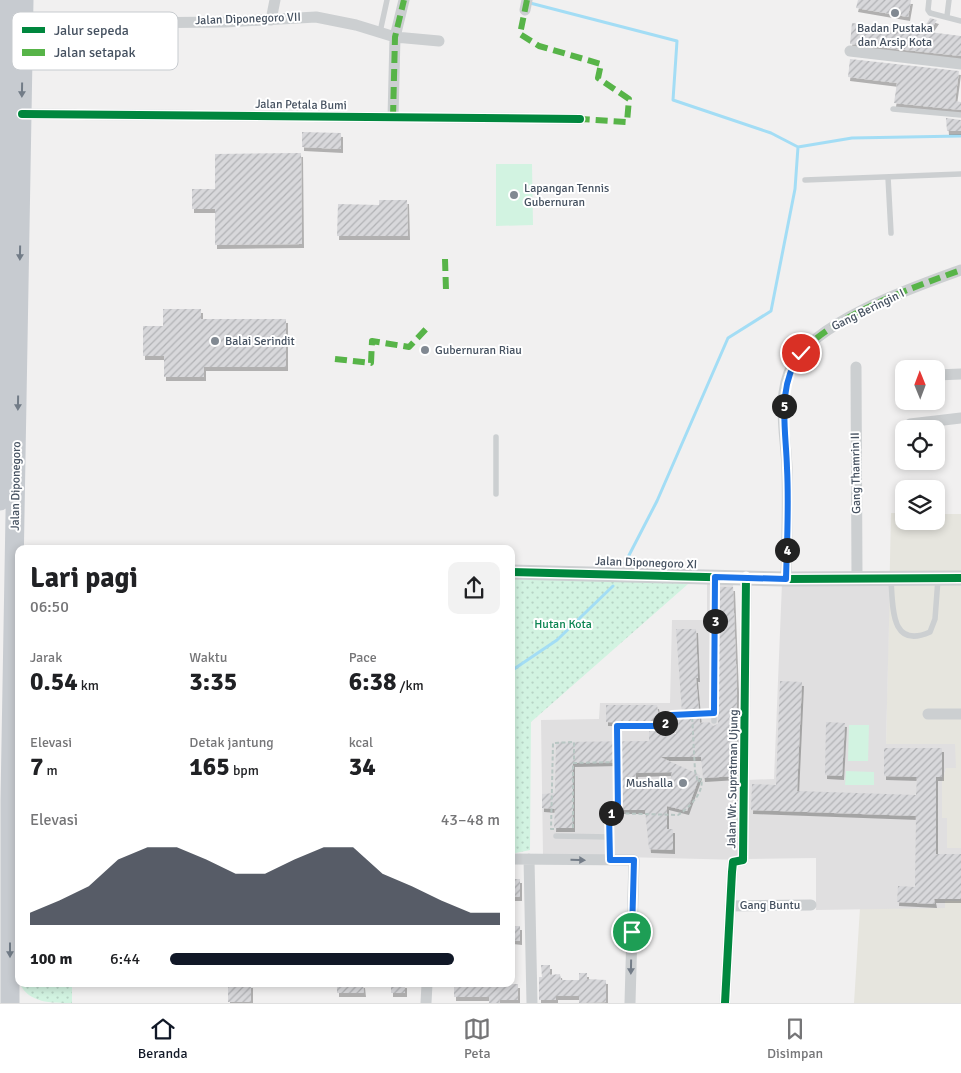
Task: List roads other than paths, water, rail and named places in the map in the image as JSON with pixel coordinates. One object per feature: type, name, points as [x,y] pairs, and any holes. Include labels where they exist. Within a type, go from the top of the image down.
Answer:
[{"type":"main road","name":"Jalan Diponegoro","points":[[6,0],[12,16]]},
{"type":"main road","name":"Jalan Diponegoro","points":[[20,12],[24,0]]},
{"type":"main road","name":"Jalan Diponegoro","points":[[7,335],[2,276],[2,183],[12,61]]},
{"type":"main road","name":"Jalan Diponegoro","points":[[16,545],[7,335],[22,114],[19,70]]},
{"type":"main road","name":"Jalan Diponegoro","points":[[0,501],[7,354]]},
{"type":"main road","name":"Jalan Diponegoro","points":[[10,1003],[6,689],[15,590]]},
{"type":"street","points":[[271,20],[275,0]]},
{"type":"street","points":[[394,118],[395,37],[404,0]]},
{"type":"street","name":"Jalan Diponegoro VII","points":[[178,21],[271,20],[316,17],[395,37],[439,41]]},
{"type":"street","points":[[850,51],[961,64]]},
{"type":"street","name":"Jalan Petala Bumi","points":[[22,114],[580,119]]},
{"type":"street","name":"Gang Beringin I","points":[[786,579],[787,467],[784,418],[786,384],[791,366],[811,342],[826,331],[867,308],[961,270]]},
{"type":"street","name":"Gang Thamrin II","points":[[856,367],[857,578]]},
{"type":"street","points":[[945,375],[961,374]]},
{"type":"street","points":[[944,420],[961,418]]},
{"type":"street","name":"Jalan Diponegoro XI","points":[[515,572],[786,579],[961,578]]},
{"type":"street","name":"Jalan Wr. Supratman Ujung","points":[[725,1003],[733,862],[743,860],[744,845],[746,577]]},
{"type":"street","points":[[928,714],[961,714]]},
{"type":"street","points":[[515,859],[634,860],[630,1003]]},
{"type":"street","points":[[530,859],[532,1003]]},
{"type":"street","name":"Gang Buntu","points":[[730,906],[811,905]]},
{"type":"street","points":[[10,984],[20,1003]]},
{"type":"street","points":[[426,1003],[427,987]]},
{"type":"lane","points":[[380,32],[387,0]]},
{"type":"lane","points":[[929,0],[928,10],[930,14],[947,16],[961,21]]},
{"type":"lane","points":[[947,16],[949,0]]},
{"type":"lane","points":[[893,109],[961,115]]},
{"type":"lane","points":[[804,180],[961,174]]},
{"type":"lane","points":[[888,177],[891,234]]},
{"type":"lane","points":[[496,437],[496,494]]},
{"type":"lane","points":[[714,721],[715,577]]},
{"type":"lane","points":[[891,578],[894,616],[898,629],[906,636],[921,636],[930,632],[935,618],[938,578]]},
{"type":"lane","points":[[556,836],[610,837],[610,860]]},
{"type":"waterway","points":[[530,3],[677,41],[673,100],[771,133],[798,147],[852,138],[961,136]]},
{"type":"waterway","points":[[625,563],[657,501],[728,338],[771,311],[795,189],[798,147]]},
{"type":"waterway","points":[[515,668],[557,640],[613,586]]},
{"type":"place","name":"Badan Pustaka dan Arsip Kota","points":[[895,13]]},
{"type":"place","name":"Lapangan Tennis Gubernuran","points":[[514,195]]},
{"type":"place","name":"Balai Serindit","points":[[215,341]]},
{"type":"place","name":"Gubernuran Riau","points":[[425,350]]},
{"type":"place","name":"Mushalla","points":[[683,783]]},
{"type":"park label","name":"Hutan Kota","points":[[563,624]]}]
